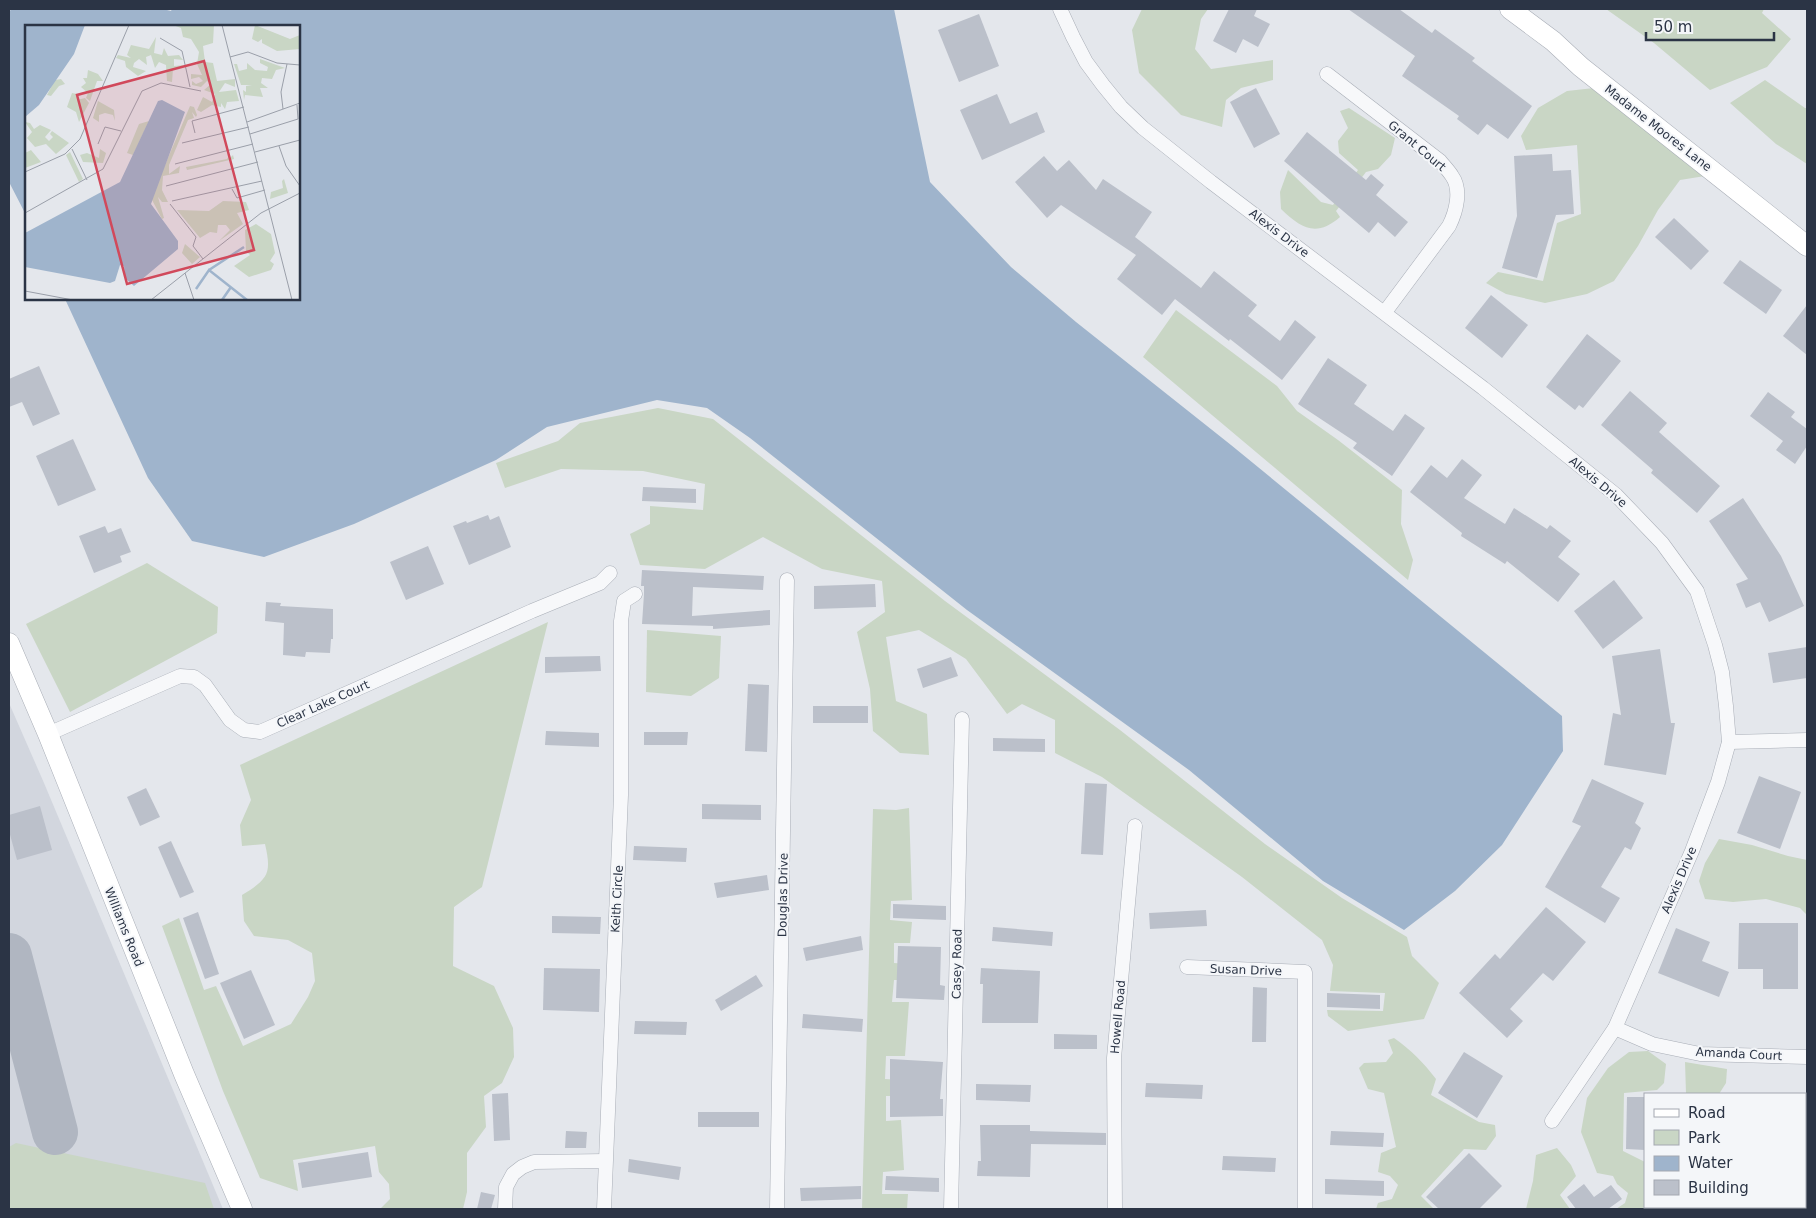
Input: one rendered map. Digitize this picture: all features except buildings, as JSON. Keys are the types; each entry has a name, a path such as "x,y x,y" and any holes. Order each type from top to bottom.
{"street":[{"name":"Alexis Drive","path":"1060,9 1086,62 1102,85 1143,128 1483,388 1616,495 1662,543 1697,590 1722,672 1729,742 1710,806 1615,1028 1552,1121"},
{"name":"Madame Moores Lane","path":"1510,9 1554,40 1581,67 1807,246"},
{"name":"Grant Court","path":"1326,74 1440,161 1454,178 1457,202 1450,226 1385,312"},
{"name":"Clear Lake Court","path":"48,734 180,676 194,677 205,685 230,720 244,730 260,732 532,611 600,583 610,573"},
{"name":"Douglas Drive","path":"777,1209 787,580"},
{"name":"Keith Circle","path":"604,1209 621,795 621,621 624,601 634,594"},
{"name":"Williams Road","path":"9,643 48,734 167,1033 242,1209"},
{"name":"Casey Road","path":"952,1209 962,719"},
{"path":"1729,742 1807,740"},
{"name":"Howell Road","path":"1115,1209 1114,1058 1135,826"},
{"name":"Susan Drive","path":"1186,967 1305,972 1305,1209"},
{"name":"Amanda Court","path":"1615,1028 1652,1044 1700,1054 1807,1057"},
{"path":"505,1209 506,1187 513,1174 534,1162 605,1161"}],"shaded area":[{"path":"9,703 44,783 223,1209 9,1209"}],"green space":[{"path":"1142,9 1208,9 1201,19 1195,49 1211,69 1273,60 1273,80 1241,88 1226,100 1222,127 1181,115 1139,73 1132,30"},
{"path":"1606,9 1764,9 1762,13 1791,39 1767,67 1710,90 1654,43"},
{"path":"1765,80 1807,108 1807,164 1776,144 1730,103"},
{"path":"1594,88 1705,176 1680,180 1658,210 1638,246 1614,281 1587,294 1545,303 1506,294 1486,283 1498,272 1543,281 1557,223 1581,214 1577,145 1526,150 1521,136 1538,108 1567,91"},
{"path":"1349,108 1395,138 1391,155 1378,169 1366,172 1336,211 1340,217 1323,227 1309,228 1295,221 1281,209 1280,192 1288,170 1321,202 1333,205 1358,170 1339,153 1338,141 1348,128 1340,111"},
{"path":"1176,310 1277,386 1297,411 1402,490 1401,524 1413,560 1408,580 1143,357"},
{"path":"658,408 713,419 945,601 1120,730 1265,844 1342,898 1407,937 1412,956 1439,983 1424,1019 1348,1031 1328,1016 1327,1010 1383,1011 1385,993 1330,991 1333,965 1322,940 1242,877 1102,777 1055,753 1055,720 1022,704 1007,714 966,659 919,630 886,637 896,701 927,714 929,755 900,753 873,731 870,689 857,632 885,612 882,581 822,569 763,537 705,569 640,565 630,534 650,524 650,506 703,510 705,484 643,471 561,469 505,488 496,463 558,441 580,423"},
{"path":"147,563 218,607 217,633 70,712 26,624"},
{"path":"548,622 482,887 454,907 453,966 494,986 513,1028 514,1057 502,1083 484,1096 486,1127 467,1153 467,1192 463,1209 380,1209 390,1199 389,1184 379,1172 375,1146 293,1160 298,1191 260,1178 223,1091 162,926 179,918 204,990 216,986 243,1046 291,1024 308,997 315,981 312,953 288,940 254,936 244,921 242,895 263,880 268,869 268,862 265,844 242,846 240,825 251,800 240,765"},
{"path":"647,630 721,636 719,678 691,696 646,692"},
{"path":"909,808 912,900 891,901 890,920 912,922 910,943 894,943 894,963 908,964 908,980 894,980 892,1002 909,1002 905,1056 886,1056 885,1079 903,1080 902,1096 886,1096 886,1121 901,1120 904,1170 883,1172 882,1194 908,1194 907,1209 862,1209 873,809 896,810"},
{"path":"1719,839 1752,845 1807,860 1807,915 1800,908 1766,899 1733,902 1705,899 1699,881 1705,863"},
{"path":"1394,1038 1417,1057 1436,1079 1431,1095 1479,1122 1495,1125 1496,1136 1486,1150 1464,1149 1421,1196 1434,1209 1376,1209 1378,1203 1392,1199 1398,1185 1390,1176 1378,1172 1381,1153 1396,1147 1384,1093 1368,1089 1359,1068 1364,1063 1386,1062 1393,1053 1388,1040"},
{"path":"1648,1051 1666,1064 1664,1083 1657,1090 1624,1093 1623,1151 1644,1162 1644,1208 1806,1208 1806,1154 1807,1209 1616,1209 1625,1203 1628,1193 1617,1184 1613,1176 1597,1173 1581,1132 1587,1098 1608,1068 1629,1052"},
{"path":"1685,1062 1727,1069 1726,1083 1720,1093 1686,1093"},
{"path":"16,1143 205,1183 214,1209 9,1209 9,1147"},
{"path":"1557,1148 1571,1165 1576,1176 1560,1195 1570,1209 1526,1209 1533,1181 1536,1155"}],"water":[{"path":"13,9 163,9 171,11 172,9 894,9 930,182 1011,267 1076,322 1231,445 1562,716 1563,751 1502,845 1455,891 1404,930 1323,881 1189,770 967,610 750,438 707,408 657,400 547,427 496,460 354,524 264,557 192,541 148,478 65,300 300,300 300,25 25,25 25,213 9,182 9,11"}],"taxiway":[{"path":"9,956 55,1132"}]}
